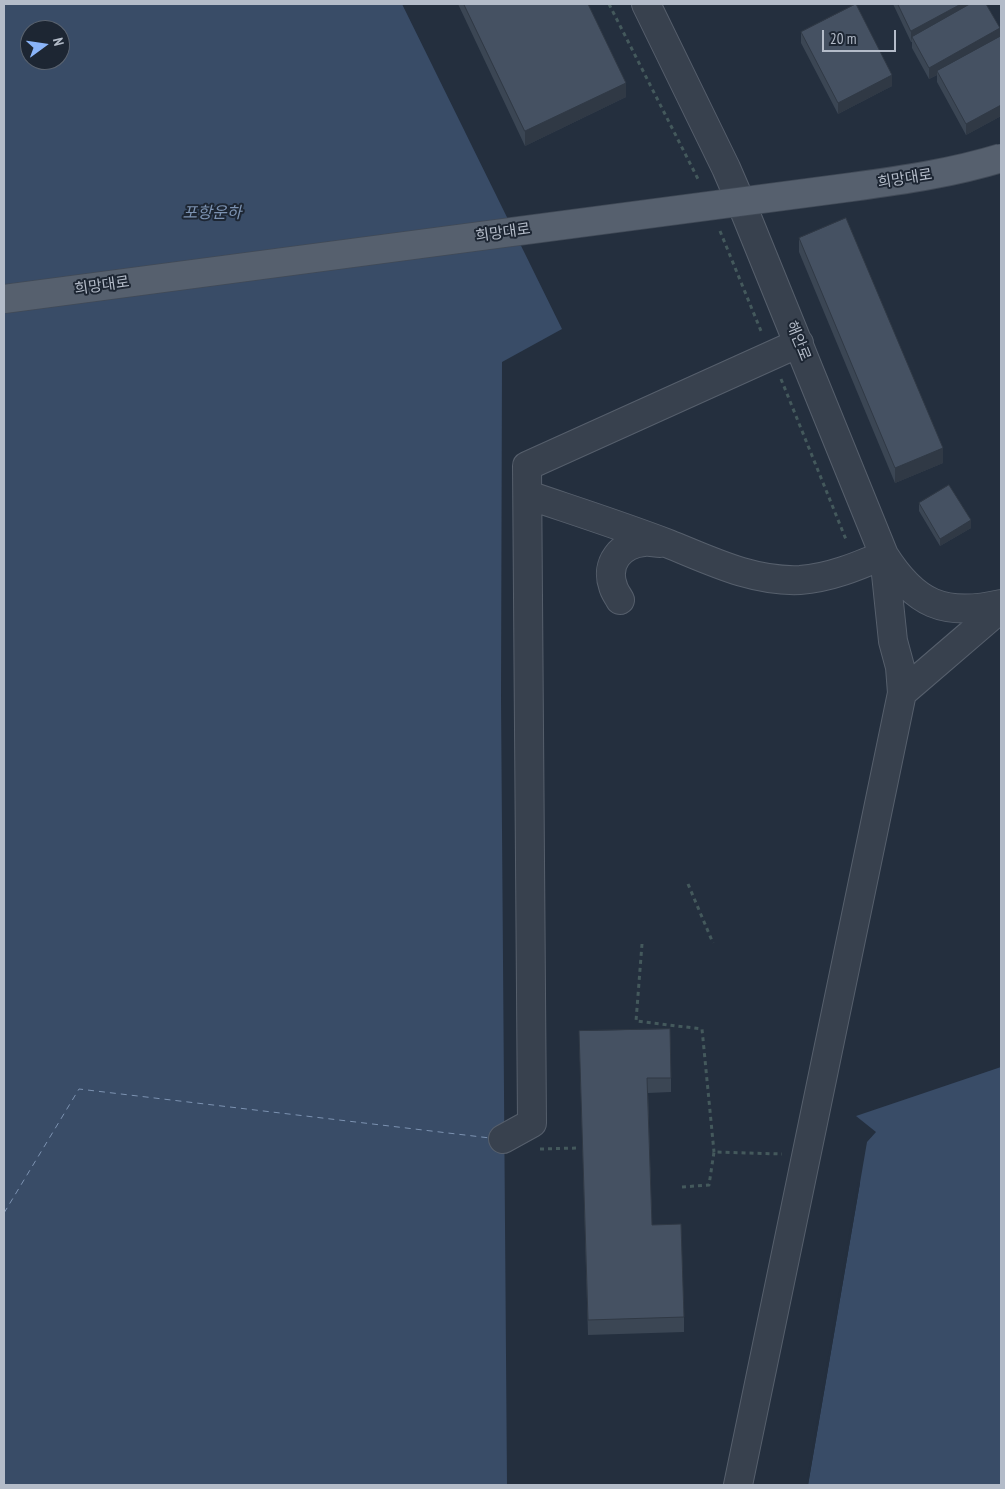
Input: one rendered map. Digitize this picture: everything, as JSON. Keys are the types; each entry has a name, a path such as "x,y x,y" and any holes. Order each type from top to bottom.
{"main road":[{"name":"희망대로","path":"4,299 852,187 927,176 1001,158"}],"street":[{"name":"해안로","path":"646,4 726,168 884,555 897,576 913,592 929,602 945,607 962,609 982,608 1001,604"},
{"path":"503,1140 532,1123 527,466 799,343"},
{"path":"528,495 669,544 732,569 777,579 800,580 824,576 857,567 884,555 893,641 900,667 902,693 738,1485"},
{"path":"620,600 613,587 610,572 614,559 622,550 633,544 646,542 669,544"},
{"path":"902,693 1001,608"}],"path":[{"path":"688,884 713,942"},
{"path":"642,944 636,1020 702,1029 714,1152 709,1185 682,1186"},
{"path":"541,1150 577,1148"},
{"path":"714,1152 807,1155"}],"water":[{"name":"포항운하","path":"4,4 402,4 562,329 502,362 501,698 507,1485 4,1485"},
{"path":"1001,1067 1001,1485 808,1485 867,1142 876,1132 856,1116"}],"pier":[{"path":"858,1182 860,1183 808,1485 806,1485"}],"building":[{"path":"464,4 588,4 626,83 525,131"},
{"path":"856,4 892,75 838,103 801,32"},
{"path":"898,4 961,4 911,31"},
{"path":"970,4 986,4 1000,28 929,68 912,37"},
{"path":"1001,36 1001,105 966,124 937,71"},
{"path":"846,218 943,448 895,468 799,238"},
{"path":"949,485 971,520 940,539 919,503"},
{"path":"670,1029 671,1078 647,1078 652,1225 681,1224 684,1317 588,1320 579,1031"}],"ferry route":[{"path":"4,1213 79,1089 490,1138"}]}
